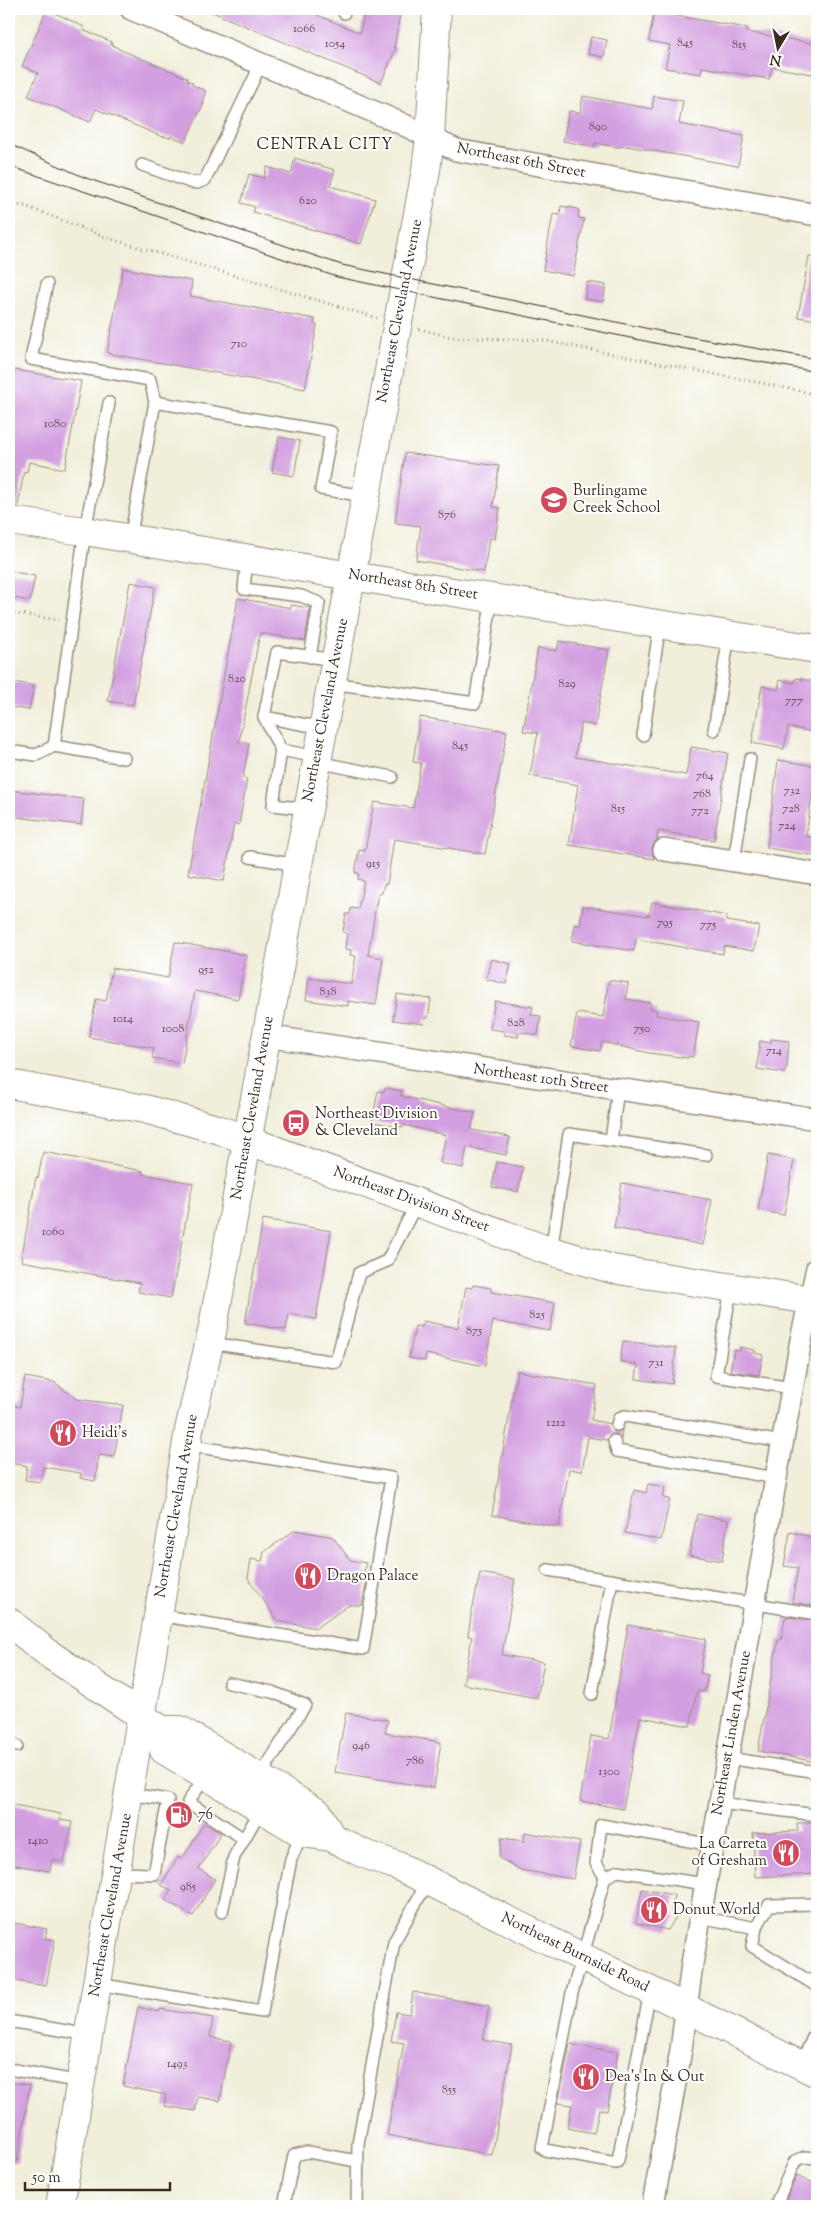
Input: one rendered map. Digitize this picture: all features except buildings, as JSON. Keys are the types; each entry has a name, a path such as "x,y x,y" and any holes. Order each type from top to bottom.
{"main road":[{"name":"Northeast Cleveland Avenue","path":"60,2206 130,1794 151,1723 158,1615 187,1445 210,1344 323,728 326,666 351,576 430,138 438,9"},
{"name":"Northeast 8th Street","path":"9,521 130,538 351,576 817,649"},
{"name":"Northeast Division Street","path":"9,1084 145,1109 220,1130 551,1251 612,1269 731,1289 814,1300"},
{"name":"Northeast Burnside Road","path":"9,1622 151,1723 180,1730 318,1814 332,1836"},
{"name":"Northeast Burnside Road","path":"151,1723 164,1750 302,1833 332,1836 362,1853 428,1881 809,2069"}],"street":[{"name":"Northeast 6th Street","path":"131,9 398,122 456,150 817,215"},
{"path":"664,850 817,874"},
{"name":"Northeast 10th Street","path":"266,1036 817,1120"},
{"name":"Northeast Linden Avenue","path":"654,2203 705,1884 792,1388 814,1300 817,1268"}],"lane":[{"path":"142,165 190,182 205,180 260,64"},
{"path":"47,284 32,359 150,380 154,402 130,538"},
{"path":"154,402 331,432 321,489 365,496"},
{"path":"54,746 85,531 109,403"},
{"path":"247,558 244,589 300,596 319,603 326,666"},
{"path":"308,809 273,804 281,750 264,717 277,652 474,703 492,598"},
{"path":"643,735 660,624"},
{"path":"714,730 729,635"},
{"path":"264,717 323,728"},
{"path":"9,751 36,755 54,746 124,758"},
{"path":"281,750 392,777"},
{"path":"734,861 750,760"},
{"path":"250,857 297,865"},
{"path":"611,1140 618,1090"},
{"path":"551,1251 569,1134 706,1155"},
{"path":"210,1344 336,1362 359,1273 387,1261 417,1203"},
{"path":"731,1289 716,1376 792,1388"},
{"path":"617,1425 619,1418 625,1416 783,1442"},
{"path":"614,1441 617,1451 776,1478"},
{"path":"158,1615 363,1649 391,1478 187,1445"},
{"path":"548,1570 817,1614"},
{"path":"592,1694 612,1580"},
{"path":"229,1683 272,1692 305,1705 259,1779"},
{"path":"728,1758 817,1772"},
{"path":"188,1802 206,1776"},
{"path":"130,1794 188,1802 244,1839"},
{"path":"117,1874 154,1874 168,1800"},
{"path":"720,1803 817,1815"},
{"path":"222,1912 234,1857 262,1809"},
{"path":"650,1990 616,2163 542,2148 572,1993 605,1877 596,1863 600,1825 712,1845"},
{"path":"98,1984 262,2012 290,1859 302,1833"},
{"path":"605,1877 618,1871 705,1884"},
{"path":"357,2206 358,2144 394,1942 428,1881"},
{"path":"817,1904 769,1905 756,1928 752,1946 817,1986"},
{"path":"700,1918 756,1928"},
{"path":"9,2021 89,2035"},
{"path":"809,2069 817,2029"},
{"path":"9,2069 82,2082"},
{"path":"284,2206 294,2155 308,2152 357,2161"},
{"path":"775,2206 795,2161 805,2157 817,2158"}],"path":[{"path":"9,613 72,622"}],"tram line":[{"path":"9,144 86,178 342,265 669,333 817,359"},
{"path":"9,166 337,277 669,346 817,372"}],"place":[{"name":"Burlingame Creek School","path":"554,500"},
{"name":"Northeast Division & Cleveland","path":"296,1123"},
{"name":"Heidi's","path":"63,1433"},
{"name":"Dragon Palace","path":"308,1576"},
{"name":"76","path":"179,1815"},
{"name":"La Carreta of Gresham","path":"786,1853"},
{"name":"Donut World","path":"654,1910"},
{"name":"Dea's In & Out","path":"586,2077"}],"district":[{"name":"CENTRAL CITY","path":"325,145"}]}
